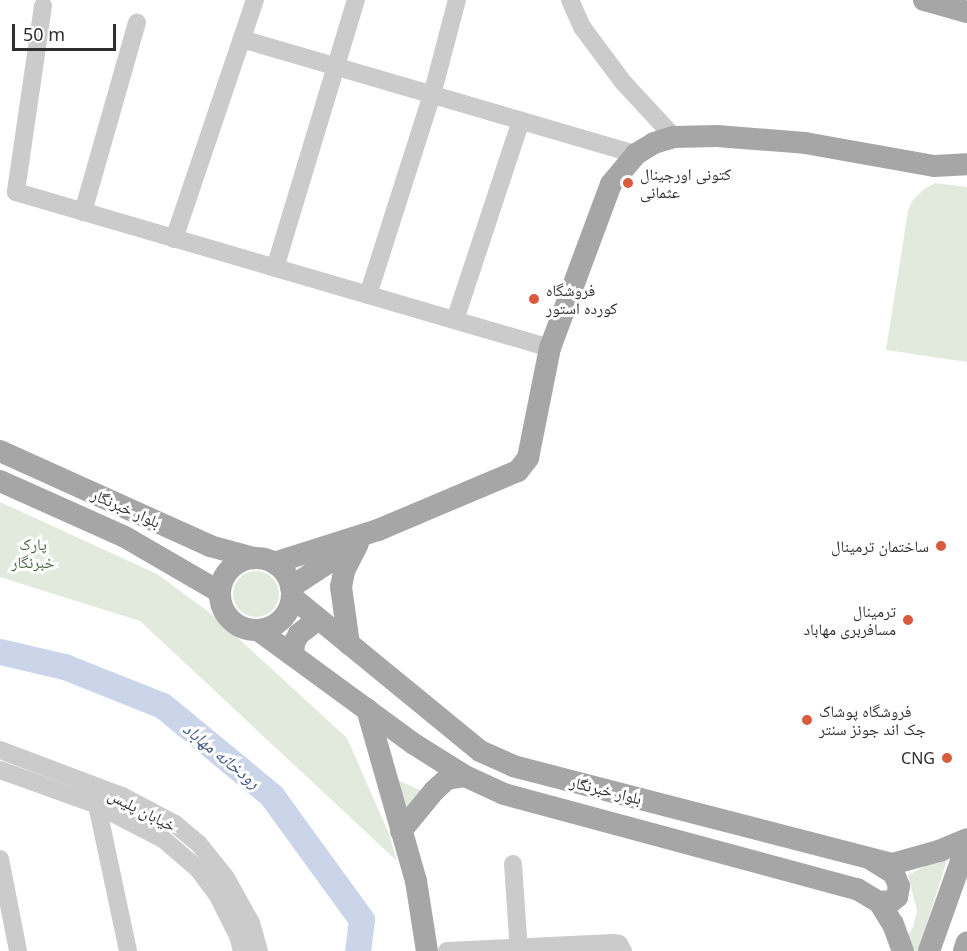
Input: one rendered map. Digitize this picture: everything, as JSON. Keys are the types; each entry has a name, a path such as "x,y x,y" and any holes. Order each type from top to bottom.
{"main road":[{"path":"924,0 967,11"},
{"path":"264,560 288,577 292,592 285,616 277,623 258,630 248,629 230,619 224,611 220,592 228,572 235,565 264,560 378,530 518,471 528,458 550,348 611,184 636,154 654,142 674,137 717,136 805,143 934,166 967,164"},
{"name":"بلوار خبرنگار","path":"0,451 210,546 264,560"},
{"name":"بلوار خبرنگار","path":"0,481 125,537 220,592"},
{"path":"292,592 378,530"},
{"path":"349,644 341,587 344,571 358,543"},
{"path":"197,579 209,563 210,546"},
{"name":"بلوار خبرنگار","path":"292,592 318,618 480,751 513,766 892,864 939,852 967,839"},
{"path":"293,655 294,643 300,634 318,618"},
{"name":"بلوار خبرنگار","path":"258,630 414,744 465,776 504,794 837,882 857,889 879,902"},
{"path":"367,710 416,881 427,951"},
{"path":"401,831 447,779 465,776"},
{"path":"929,951 967,844"},
{"path":"869,858 894,874 899,886 897,897 892,901 879,902 893,924 903,951"},
{"path":"964,951 967,942"}],"street":[{"path":"174,239 255,0"},
{"path":"275,268 338,67 356,0"},
{"path":"368,295 432,95 457,0"},
{"path":"570,0 582,27 623,82 674,137"},
{"path":"43,6 16,192 550,348"},
{"path":"83,212 137,23"},
{"path":"242,39 636,154"},
{"path":"455,320 521,121"},
{"name":"خیابان پلیس","path":"0,750 122,796 175,824 199,844 226,878 251,923 259,951"},
{"name":"خیابان پلیس","path":"0,770 50,786 97,805 163,839 198,869 217,894 238,936 242,951"},
{"path":"97,805 128,951"},
{"path":"163,839 175,824"},
{"path":"0,859 18,951"},
{"path":"513,864 518,949"},
{"path":"447,951 613,943 619,944 623,951"}],"green space":[{"path":"935,183 967,187 967,362 886,350 908,211 912,201 924,189"},
{"name":"پارک خبرنگار","path":"0,502 157,574 214,616 347,738 389,834 397,861 140,621 0,577"},
{"path":"256,571 272,578 279,594 272,610 256,617 240,610 233,594 240,578"},
{"path":"391,777 426,793 403,818"},
{"path":"949,854 918,951 909,951 906,938 913,927 917,911 908,875"}],"waterway":[{"name":"رودخانه مهاباد","path":"0,652 65,667 163,706 272,796 362,920 358,951"}],"place":[{"name":"کتونی اورجینال عثمانی","path":"628,183"},
{"name":"فروشگاه کورده استور","path":"534,299"},
{"name":"ساختمان ترمینال","path":"941,546"},
{"name":"ترمینال مسافربری مهاباد","path":"908,620"},
{"name":"فروشگاه پوشاک جک اند جونز سنتر","path":"807,720"},
{"name":"CNG","path":"947,758"}]}
